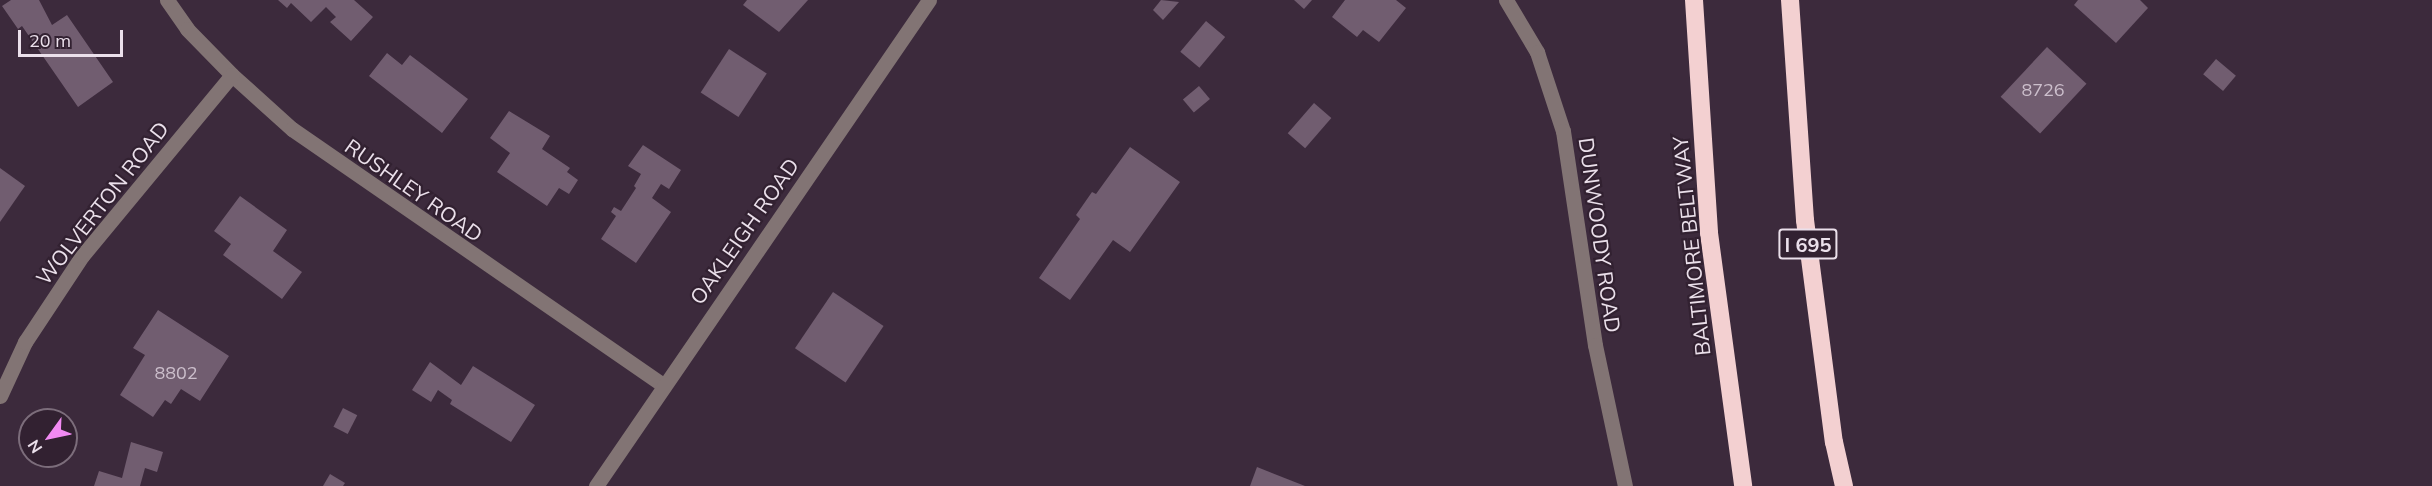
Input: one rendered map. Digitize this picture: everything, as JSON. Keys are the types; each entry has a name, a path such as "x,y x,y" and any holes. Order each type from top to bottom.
{"highway":[{"name":"BALTIMORE BELTWAY","path":"1694,0 1709,233 1743,486"},
{"name":"I 695","path":"1790,0 1805,220 1834,442 1844,486"}],"street":[{"name":"RUSHLEY ROAD","path":"167,0 187,29 232,75 292,129 368,185 663,385"},
{"name":"OAKLEIGH ROAD","path":"596,486 663,385 929,0"},
{"name":"DUNWOODY ROAD","path":"1506,0 1537,52 1563,131 1595,345 1624,486"},
{"name":"WOLVERTON ROAD","path":"0,396 25,342 82,256 232,75"}],"building":[{"path":"11,0 39,0 52,25 67,15 113,82 78,107 22,26 18,29 2,6"},
{"path":"278,0 354,0 373,17 351,41 330,22 336,17 326,7 311,22 291,3 287,8"},
{"path":"747,0 808,0 779,32 743,5"},
{"path":"1161,0 1179,2 1163,20 1153,10"},
{"path":"1294,0 1312,0 1304,9"},
{"path":"1345,0 1396,0 1406,8 1379,42 1363,30 1357,37 1332,17"},
{"path":"2078,0 2140,0 2148,8 2116,43 2074,5"},
{"path":"1206,21 1225,37 1199,68 1180,52"},
{"path":"2047,47 2086,84 2040,134 2001,97"},
{"path":"729,49 767,74 738,117 701,93"},
{"path":"387,53 402,65 410,55 468,99 442,133 369,76"},
{"path":"2216,59 2236,76 2223,91 2203,74"},
{"path":"1199,86 1210,99 1194,113 1183,99"},
{"path":"1314,103 1331,118 1305,148 1288,133"},
{"path":"509,111 550,136 542,149 570,168 567,172 578,180 569,194 559,188 547,206 497,172 510,153 490,138"},
{"path":"643,145 681,170 669,189 661,184 652,198 671,212 636,263 601,239 616,216 611,212 614,207 621,211 636,188 634,186 641,174 628,166"},
{"path":"1130,147 1180,182 1130,252 1113,240 1070,300 1039,278 1080,219 1076,215 1092,192 1096,194"},
{"path":"0,168 25,186 0,222"},
{"path":"240,196 287,230 273,251 302,272 282,299 223,255 231,244 214,231"},
{"path":"833,292 884,326 846,382 795,348"},
{"path":"158,310 229,356 200,401 181,389 171,404 165,400 153,417 120,395 145,355 133,348"},
{"path":"430,362 461,385 473,366 535,405 511,442 450,404 452,400 438,390 431,402 412,390"},
{"path":"343,408 357,415 348,434 333,427"},
{"path":"131,442 163,452 157,472 145,468 140,486 94,486 99,471 122,478"},
{"path":"1257,467 1305,486 1250,486"},
{"path":"330,474 345,483 343,486 323,486"}]}
